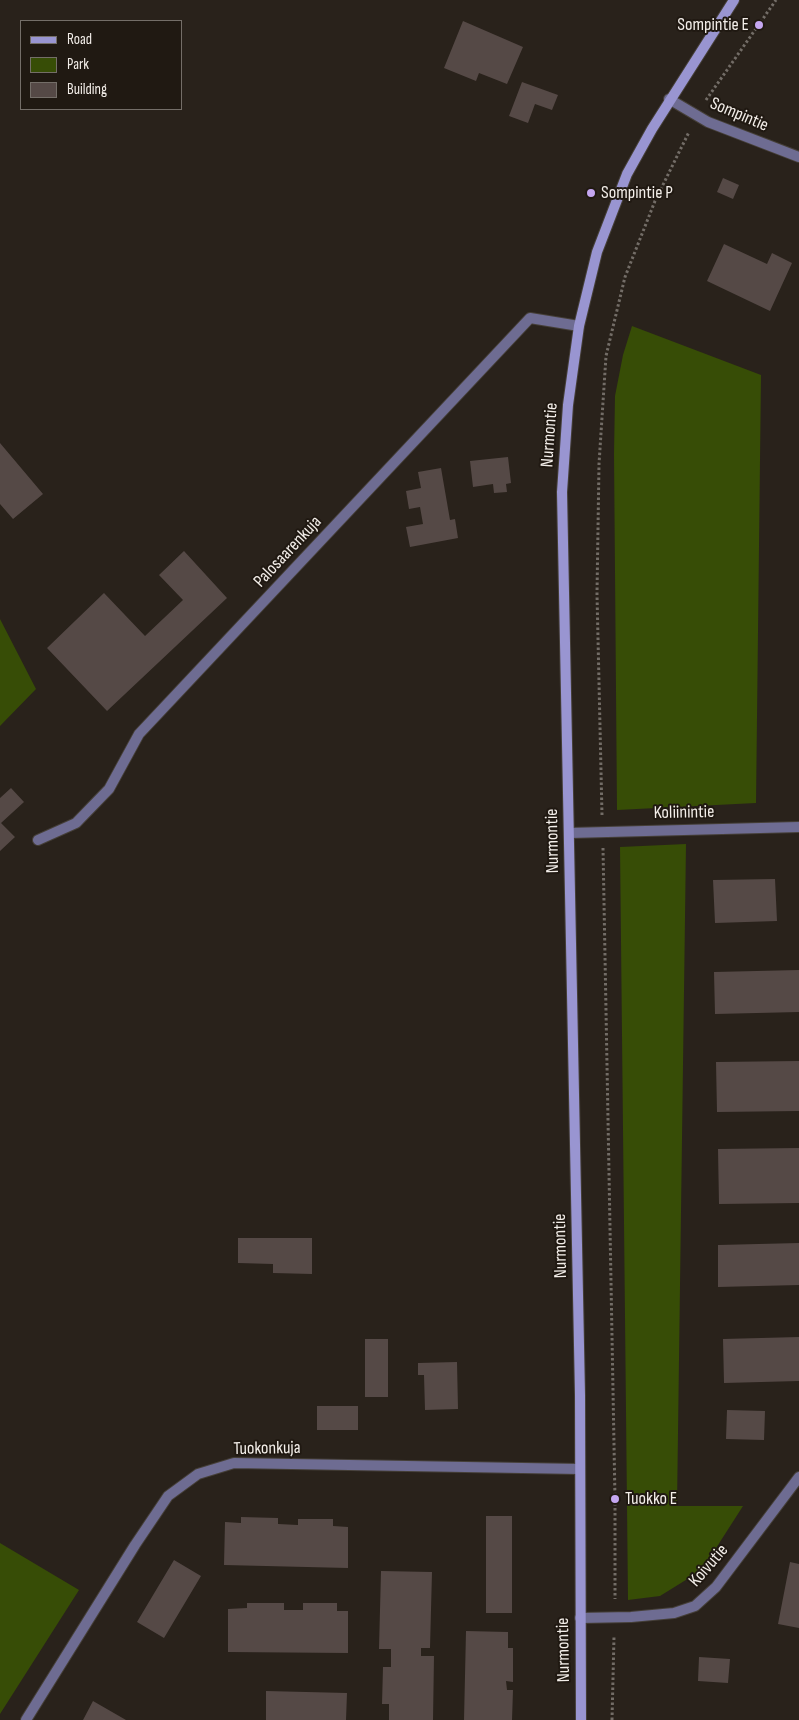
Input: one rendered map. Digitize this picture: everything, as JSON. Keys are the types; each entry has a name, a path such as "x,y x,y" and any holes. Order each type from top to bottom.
{"main road":[{"name":"Nurmontie","path":"581,1720 580,1385 562,492 568,405 579,326 597,252 627,174 669,99 734,0"}],"street":[{"name":"Sompintie","path":"669,99 708,122 799,157"},
{"name":"Palosaarenkuja","path":"38,840 76,822 108,789 139,734 530,318 579,326"},
{"name":"Koliinintie","path":"569,833 799,827"},
{"name":"Tuokonkuja","path":"26,1720 168,1496 198,1474 234,1463 580,1469"},
{"name":"Koivutie","path":"580,1618 632,1617 674,1613 695,1606 716,1587 794,1493 799,1477"}],"green space":[{"path":"632,326 761,375 756,803 617,810 615,396 623,355"},
{"path":"0,619 36,689 0,726"},
{"path":"686,844 677,1506 743,1506 702,1570 660,1596 628,1600 620,847"},
{"path":"0,1543 79,1590 0,1714"}],"building":[{"path":"463,21 523,47 507,84 479,73 476,81 444,68"},
{"path":"522,82 558,95 552,110 535,104 528,123 509,116"},
{"path":"723,178 739,185 733,199 717,192"},
{"path":"724,244 767,264 772,253 792,263 770,311 707,281"},
{"path":"0,443 43,494 13,519 0,504"},
{"path":"508,457 511,483 506,484 507,492 494,493 493,484 473,487 470,461"},
{"path":"441,468 450,520 455,519 458,538 410,547 406,527 423,524 420,507 409,509 406,491 421,488 418,472"},
{"path":"184,551 227,598 107,711 47,648 104,593 145,636 183,600 159,575"},
{"path":"11,788 24,802 1,823 15,837 0,851 0,798"},
{"path":"775,879 777,921 715,923 713,880"},
{"path":"799,970 799,1012 715,1014 714,972"},
{"path":"799,1061 799,1111 717,1112 716,1062"},
{"path":"799,1148 799,1203 719,1204 718,1149"},
{"path":"238,1238 312,1238 312,1274 273,1273 273,1264 238,1263"},
{"path":"799,1243 799,1285 718,1287 718,1245"},
{"path":"799,1337 799,1381 724,1383 723,1339"},
{"path":"365,1339 388,1339 388,1397 365,1397"},
{"path":"457,1362 458,1409 425,1410 424,1375 418,1375 418,1363"},
{"path":"317,1406 358,1406 358,1430 317,1430"},
{"path":"727,1410 765,1411 764,1440 726,1439"},
{"path":"486,1516 512,1516 512,1613 486,1613"},
{"path":"241,1517 278,1518 278,1524 298,1525 298,1519 333,1519 333,1526 348,1527 348,1568 224,1565 225,1522 241,1523"},
{"path":"174,1560 201,1576 164,1638 137,1622"},
{"path":"790,1562 799,1564 799,1628 778,1624"},
{"path":"381,1571 432,1572 430,1648 421,1648 421,1656 434,1656 433,1720 389,1720 389,1704 382,1704 383,1667 391,1667 391,1649 379,1649"},
{"path":"247,1603 284,1603 284,1610 303,1610 303,1603 337,1603 337,1611 348,1611 348,1653 228,1652 228,1609 247,1608"},
{"path":"466,1631 508,1632 508,1648 513,1648 513,1682 506,1681 507,1690 513,1690 512,1720 464,1720"},
{"path":"699,1657 730,1659 728,1683 698,1681"},
{"path":"266,1691 347,1693 346,1720 266,1720"},
{"path":"93,1701 126,1720 83,1720"}],"place":[{"name":"Sompintie E","path":"759,25"},
{"name":"Sompintie P","path":"591,193"},
{"name":"Tuokko E","path":"615,1499"}]}
